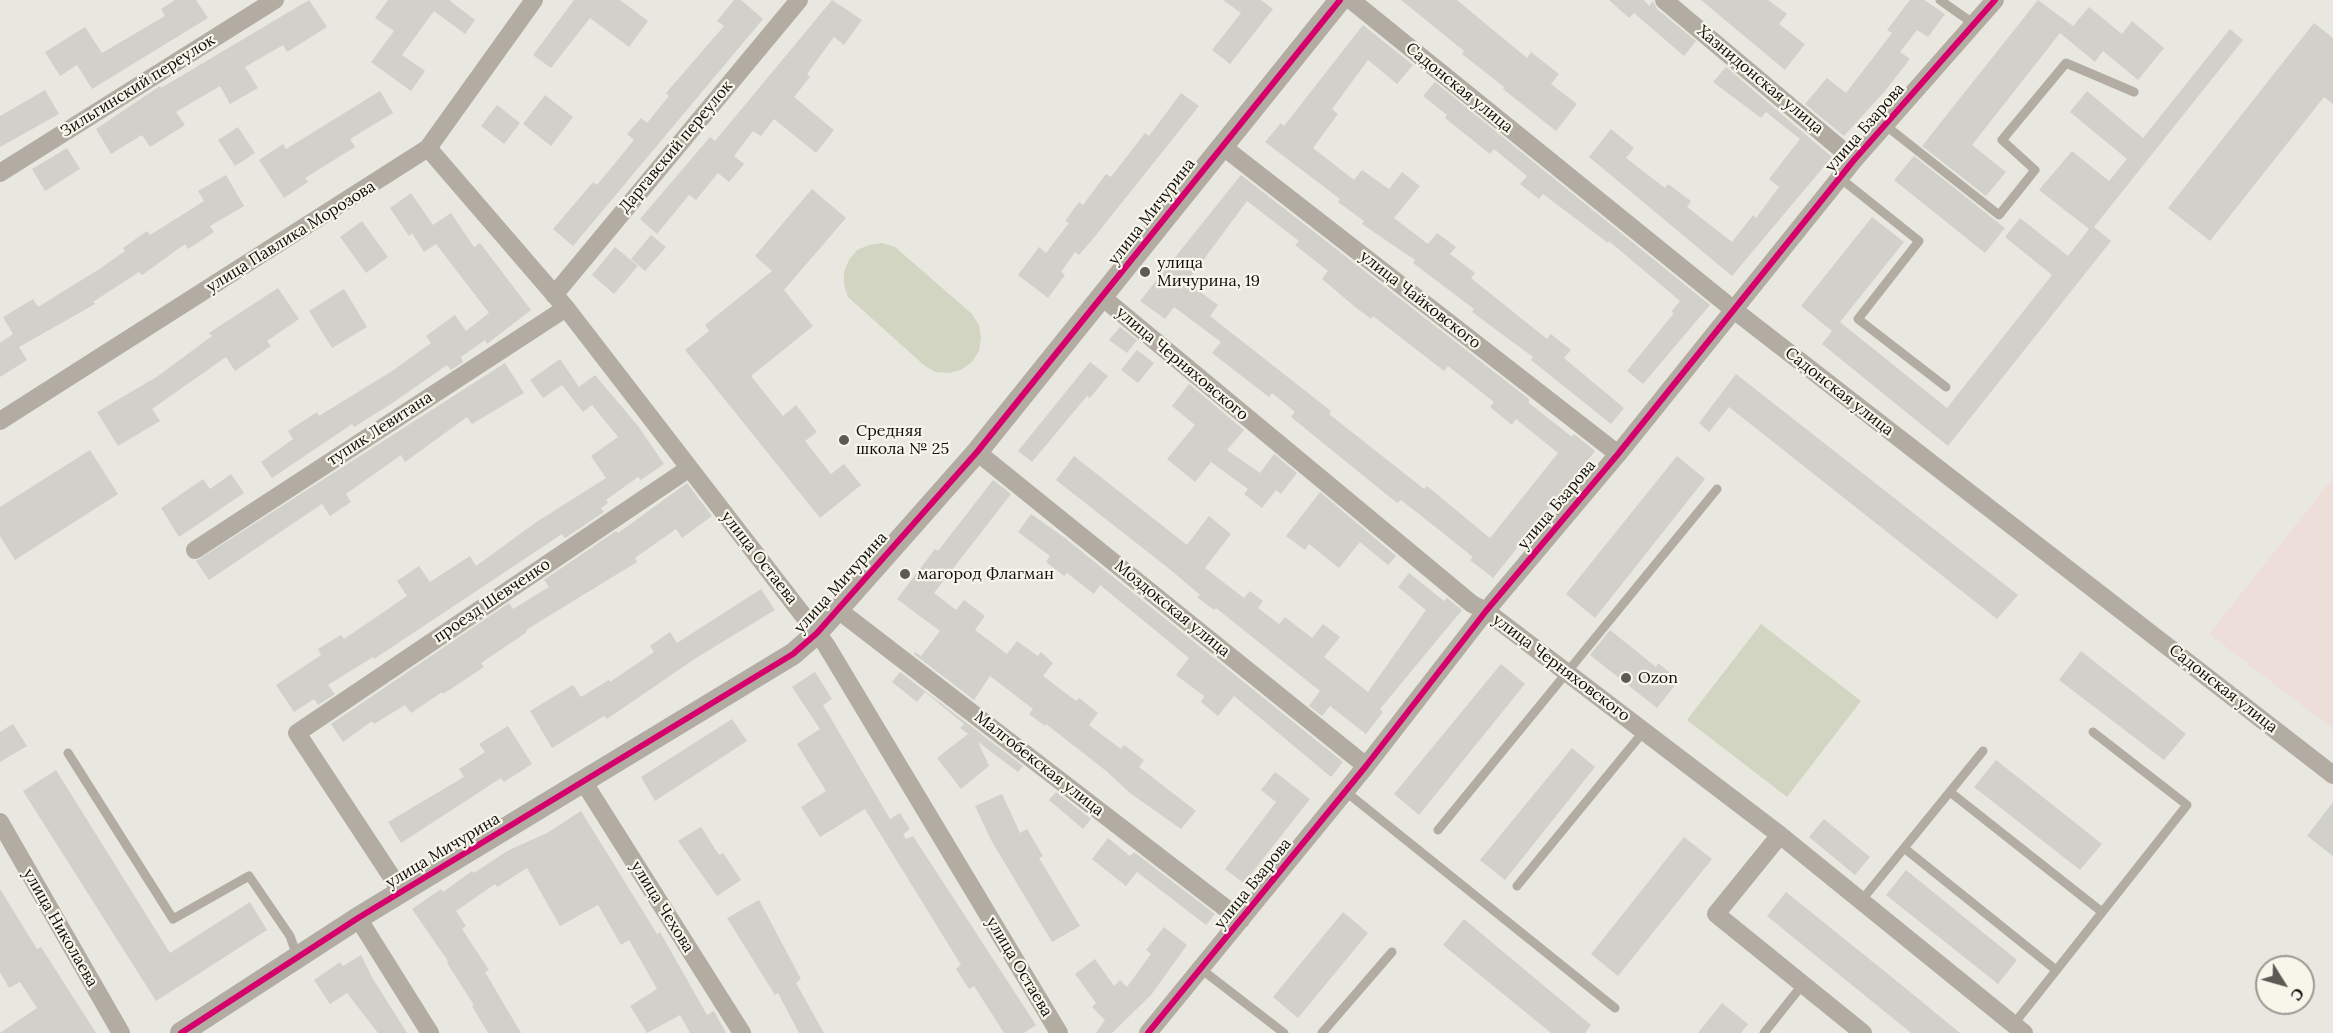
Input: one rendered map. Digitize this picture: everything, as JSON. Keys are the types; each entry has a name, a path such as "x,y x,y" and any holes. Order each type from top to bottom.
{"street":[{"name":"Зильгинский переулок","path":"0,173 275,0"},
{"name":"улица Павлика Морозова","path":"0,421 428,148 534,0"},
{"name":"Даргавский переулок","path":"560,301 799,0"},
{"name":"улица Мичурина","path":"181,1033 401,891 793,654 817,633 977,452 1340,0"},
{"name":"Садонская улица","path":"1351,0 1734,310 2333,775"},
{"name":"Хазнидонская улица","path":"1664,0 1854,160"},
{"name":"улица Бзарова","path":"1148,1033 1366,766 1486,611 1618,454 1854,160 1995,0"},
{"name":"улица Чайковского","path":"1222,146 1618,454"},
{"name":"улица Остаева","path":"428,148 560,301 832,654 1059,1033"},
{"name":"улица Черняховского","path":"1102,297 1472,604 1486,611 1780,835 2019,1029"},
{"name":"тупик Левитана","path":"195,550 560,301"},
{"name":"Моздокская улица","path":"977,452 1366,766"},
{"name":"проезд Шевченко","path":"401,891 297,733 688,469"},
{"name":"Малгобекская улица","path":"837,609 1241,920"},
{"name":"улица Чехова","path":"583,781 742,1033"},
{"name":"улица Николаева","path":"0,822 121,1033"},
{"path":"1780,835 1716,914 1863,1033"},
{"path":"358,918 430,1033"}],"lane":[{"path":"1940,0 1974,24"},
{"path":"1885,125 1999,215 2035,170 2002,140 2066,63 2134,93"},
{"path":"1840,178 1919,241 1858,319 1946,387"},
{"path":"1438,830 1568,674 1717,489"},
{"path":"1517,886 1644,731"},
{"path":"2019,1029 2056,970 2187,805 2093,732"},
{"path":"1861,901 1983,751"},
{"path":"68,753 173,919 249,876 290,936 298,959"},
{"path":"1345,791 1616,1008"},
{"path":"1950,792 2102,912"},
{"path":"1904,848 2056,970"},
{"path":"1322,1033 1392,952"},
{"path":"1201,969 1284,1033"},
{"path":"1764,1033 1803,984"}],"shaded area":[{"path":"2333,478 2333,729 2209,634"}],"green space":[{"path":"882,243 895,247 972,314 979,325 981,338 979,351 972,362 961,370 949,373 936,372 925,366 848,297 844,285 844,272 849,260 857,250"},
{"path":"1761,624 1861,701 1787,797 1687,720"}],"building":[{"path":"175,0 196,0 208,18 92,89 77,65 60,76 45,52 85,27 102,53 165,16 161,9"},
{"path":"309,0 327,27 287,52 283,45 245,67 258,88 230,104 220,86 176,112 185,125 150,147 142,135 111,154 96,129 160,86 161,88"},
{"path":"388,0 449,0 475,20 465,34 434,11 402,55 425,71 411,91 371,62 394,31 375,18"},
{"path":"574,0 620,0 648,21 629,47 590,18 551,68 533,55"},
{"path":"734,0 741,0 763,19 573,246 553,229 593,182 597,185 634,140 627,134 641,118 647,123 669,96 666,93 724,26 717,21"},
{"path":"832,0 862,20 844,45 834,37 807,74 810,77 794,97 834,130 816,153 774,119 761,136 753,131 734,156 744,164 729,182 718,173 696,200 689,195 657,234 640,219 710,137 715,141"},
{"path":"1223,0 1261,0 1273,9 1230,64 1212,50 1241,13"},
{"path":"1401,0 1457,0 1527,58 1531,52 1559,74 1551,84 1577,104 1556,131 1503,89 1504,87 1462,54 1464,51"},
{"path":"1609,0 1644,0 1649,6 1653,1 1657,9 1696,41 1684,56 1634,13 1629,18"},
{"path":"1701,0 1768,0 1787,14 1779,24 1805,44 1785,70"},
{"path":"1910,0 1924,0 1945,14 1928,37 1917,30 1900,52 1910,59 1885,91 1844,136 1805,104 1827,78 1846,93 1892,33 1887,30"},
{"path":"2038,0 2073,26 2089,7 2122,34 2132,21 2164,48 2138,80 2103,51 2095,62 2060,33 1972,145 2006,172 1986,196 1922,146"},
{"path":"2314,23 2333,38 2333,104 2324,97 2210,241 2168,208"},
{"path":"1363,25 1413,65 1397,84 1368,60 1332,109 1338,114 1313,148 1354,180 1362,170 1389,189 1402,172 1420,186 1394,218 1428,244 1437,233 1456,247 1450,254 1475,273 1471,278 1547,339 1551,334 1571,350 1564,358 1624,408 1611,424 1531,360 1533,357 1472,312 1474,309 1413,263 1415,260 1362,224 1364,221 1338,202 1340,199 1265,142 1281,123 1284,126"},
{"path":"2230,29 2243,40 2094,227 2111,241 1948,446 1822,344 1832,331 1801,306 1872,217 1904,242 1840,322 1947,408 2052,275 2005,237 2020,218 2068,256 2089,229 2039,190 2072,151 2109,181 2127,159 2070,112 2087,91 2143,138"},
{"path":"1726,67 1832,157 1732,276 1589,157 1611,129 1634,148 1626,158 1665,188 1668,184 1691,201 1687,207 1732,242 1753,215 1756,218 1779,187 1769,179 1800,139 1766,112 1761,118 1713,82"},
{"path":"1435,82 1710,305 1643,384 1627,371 1674,313 1671,312 1680,301 1609,241 1608,243 1543,194 1539,199 1520,184 1527,176 1494,149 1490,154 1445,118 1447,115 1423,96"},
{"path":"45,90 59,114 0,147 0,116"},
{"path":"380,91 393,113 350,139 355,147 305,178 308,182 284,198 259,160 283,144 286,149"},
{"path":"1181,93 1199,106 1092,240 1079,255 1075,252 1061,272 1065,275 1048,298 1018,275 1039,247 1046,253 1069,223 1065,221 1079,202 1083,205 1106,174 1111,177 1145,133 1149,136"},
{"path":"545,95 573,117 551,146 523,124"},
{"path":"497,105 520,123 504,144 481,126"},
{"path":"238,127 255,153 235,166 218,140"},
{"path":"67,148 80,169 45,191 32,169"},
{"path":"1914,156 2005,228 1985,253 1894,180"},
{"path":"226,175 244,206 210,226 214,232 188,249 185,244 142,275 139,272 93,302 95,304 19,347 27,360 0,377 0,343 13,334 3,317 33,299 38,307 101,268 147,231 150,235 204,201 198,191"},
{"path":"1241,175 1529,399 1529,403 1572,437 1574,434 1595,451 1493,578 1470,560 1473,557 1401,500 1397,503 1291,417 1295,412 1272,393 1269,397 1212,353 1221,342 1174,307 1165,319 1140,301","holes":["1247,201 1299,241 1295,245 1328,271 1322,279 1354,306 1371,319 1373,316 1444,371 1448,366 1494,402 1490,407 1512,425 1516,419 1558,453 1490,538 1427,486 1424,489 1329,414 1331,411 1210,316 1218,305 1187,282"]},
{"path":"812,189 846,218 784,290 813,326 751,376 783,416 796,405 817,432 805,441 831,474 844,464 861,485 820,518 685,350 709,331 705,325 772,271 755,256"},
{"path":"411,193 433,225 451,213 474,247 480,243 531,310 487,344 485,340 461,357 463,362 451,370 447,365 391,404 354,427 352,424 272,478 261,462 293,439 288,431 317,412 319,416 392,371 431,343 426,336 455,315 466,331 489,313 436,244 424,252 412,233 409,236 390,208"},
{"path":"362,221 388,257 366,273 340,237"},
{"path":"651,235 666,247 645,271 631,259"},
{"path":"615,247 638,266 614,294 592,275"},
{"path":"278,288 299,319 267,341 271,346 235,371 226,357 152,409 160,421 118,446 97,412 158,376 212,336 209,333"},
{"path":"344,289 367,327 332,348 309,311"},
{"path":"1120,327 1137,340 1127,353 1109,340"},
{"path":"1137,350 1154,363 1138,383 1121,370"},
{"path":"560,359 579,387 595,375 638,426 664,464 641,480 638,477 606,500 608,503 601,508 604,512 565,538 562,534 374,659 373,657 328,685 335,694 318,705 314,699 294,712 276,685 321,655 318,649 341,635 344,639 407,596 397,581 419,566 430,582 470,556 476,566 535,523 606,478 591,456 618,437 592,405 583,412 562,385 543,398 530,380"},
{"path":"1090,362 1108,376 1090,398 1087,396 1032,462 1018,451"},
{"path":"505,363 524,393 472,424 467,417 405,462 401,455 346,494 351,502 330,516 322,504 209,580 196,561"},
{"path":"1736,374 2018,595 1997,619 1729,407 1709,432 1699,423"},
{"path":"1189,384 1244,430 1227,450 1260,473 1274,454 1297,473 1281,494 1276,490 1262,508 1244,494 1248,489 1211,462 1195,482 1167,459 1195,425 1172,406"},
{"path":"90,450 118,494 15,560 0,536 0,507"},
{"path":"1074,456 1187,545 1209,516 1231,534 1205,568 1244,598 1250,591 1263,601 1258,608 1279,624 1285,617 1312,638 1323,624 1340,637 1324,657 1368,692 1426,610 1398,587 1409,573 1444,601 1447,598 1462,610 1380,709 1383,712 1366,734 1330,706 1322,716 1309,706 1320,691 1216,608 1214,610 1197,597 1200,595 1172,571 1056,480"},
{"path":"1677,456 1705,479 1595,618 1566,594"},
{"path":"231,474 244,493 179,537 161,508 203,479 210,489"},
{"path":"993,480 1011,494 934,593 956,610 964,600 985,616 975,630 1007,654 1017,641 1038,656 1041,652 1053,663 1043,676 1076,701 1079,698 1098,713 1089,725 1121,749 1124,745 1144,760 1139,767 1196,811 1181,829 1130,793 1105,770 1046,724 1045,726 1029,714 1033,709 990,676 974,700 914,654 915,652 921,656 940,631 897,599 935,549 938,551"},
{"path":"687,483 712,516 682,538 676,529 635,558 637,562 526,630 527,632 481,663 484,667 443,694 442,692 411,713 405,705 374,724 372,721 343,742 331,724 509,603 513,609 549,587 544,580 616,531 618,533"},
{"path":"1320,492 1396,556 1388,565 1360,542 1339,568 1309,544 1305,550 1286,536"},
{"path":"1031,514 1065,538 1343,762 1331,777 1234,696 1218,716 1201,702 1204,696 1176,675 1189,658 1100,585 1094,594 1067,573 1064,576 1046,562 1050,556 1018,532"},
{"path":"761,589 775,610 696,658 607,719 604,716 552,748 530,711 573,685 581,697 609,680 610,682 654,652 650,646 670,632 677,643"},
{"path":"1610,630 1656,667 1658,663 1679,680 1657,708 1590,655"},
{"path":"2081,651 2186,734 2164,760 2059,680"},
{"path":"1501,664 1525,684 1419,815 1394,794"},
{"path":"815,672 832,699 823,705 890,819 900,813 910,829 903,834 906,839 913,836 1036,1025 1024,1033 1004,1033 974,986 969,989 956,969 961,965 865,809 820,837 801,807 826,791 797,744 820,729 792,687"},
{"path":"900,672 1023,766 1018,772 978,742 989,766 961,789 937,758 968,734 960,728 964,724 925,692 917,702 892,682"},
{"path":"732,719 747,741 655,801 641,777"},
{"path":"13,724 27,746 0,762 0,732"},
{"path":"508,726 532,764 504,782 501,778 401,843 388,822 464,777 459,769 485,752 479,744"},
{"path":"1572,748 1595,767 1505,880 1480,860"},
{"path":"1996,760 2102,844 2080,870 1974,787"},
{"path":"56,770 170,953 250,902 267,930 156,1001 23,791"},
{"path":"1275,772 1310,799 1244,883 1225,869 1276,802 1261,790"},
{"path":"1056,792 1091,819 1083,829 1049,800"},
{"path":"1002,794 1020,833 1027,829 1043,856 1039,858 1080,926 1052,942 991,840 975,806"},
{"path":"2333,802 2333,856 2307,836"},
{"path":"581,811 657,934 660,932 707,1015 714,1011 726,1033 690,1033 680,1015 647,1033 630,1006 657,989 629,940 621,945 598,905 560,926 527,868 497,887 495,884 456,911 466,926 462,929 489,970 485,972 521,1033 488,1033 472,1006 474,1005 447,963 448,961 412,909 441,889 443,892 472,871 474,873 509,850 547,833"},
{"path":"1824,819 1870,857 1855,875 1809,837"},
{"path":"701,827 719,855 723,853 741,880 717,896 678,841"},
{"path":"1684,837 1712,859 1618,976 1591,954"},
{"path":"1108,838 1130,856 1134,852 1215,914 1206,925 1137,872 1126,886 1092,859"},
{"path":"1906,870 2017,960 1998,984 1886,895"},
{"path":"0,889 37,949 41,947 96,1033 0,1033 37,1008 20,982 9,988 0,972"},
{"path":"1786,892 1960,1033 1911,1033 1767,916"},
{"path":"759,900 801,979 796,983 824,1033 799,1033 778,993 775,995 727,918"},
{"path":"1343,912 1368,933 1298,1018 1273,997"},
{"path":"1464,919 1591,1025 1585,1033 1551,1033 1443,945"},
{"path":"1164,927 1187,945 1151,995 1112,1033 1096,1033 1105,1020 1092,1007 1096,1003 1075,974 1095,959 1114,986 1120,980 1127,987 1151,954 1146,950"},
{"path":"361,955 373,979 407,1033 378,1033 347,993 330,1004 314,980 340,962 343,966"},
{"path":"1722,1003 1748,1024 1741,1033 1698,1033"}],"cycle path":[{"path":"181,1033 358,918 793,654 817,633 977,452 1340,0"},
{"path":"1148,1033 1366,766 1486,611 1618,454 1854,160 1995,0"}],"place":[{"name":"улица Мичурина, 19","path":"1145,272"},
{"name":"Средняя школа № 25","path":"844,440"},
{"name":"магород Флагман","path":"905,574"},
{"name":"Ozon","path":"1626,678"}]}
